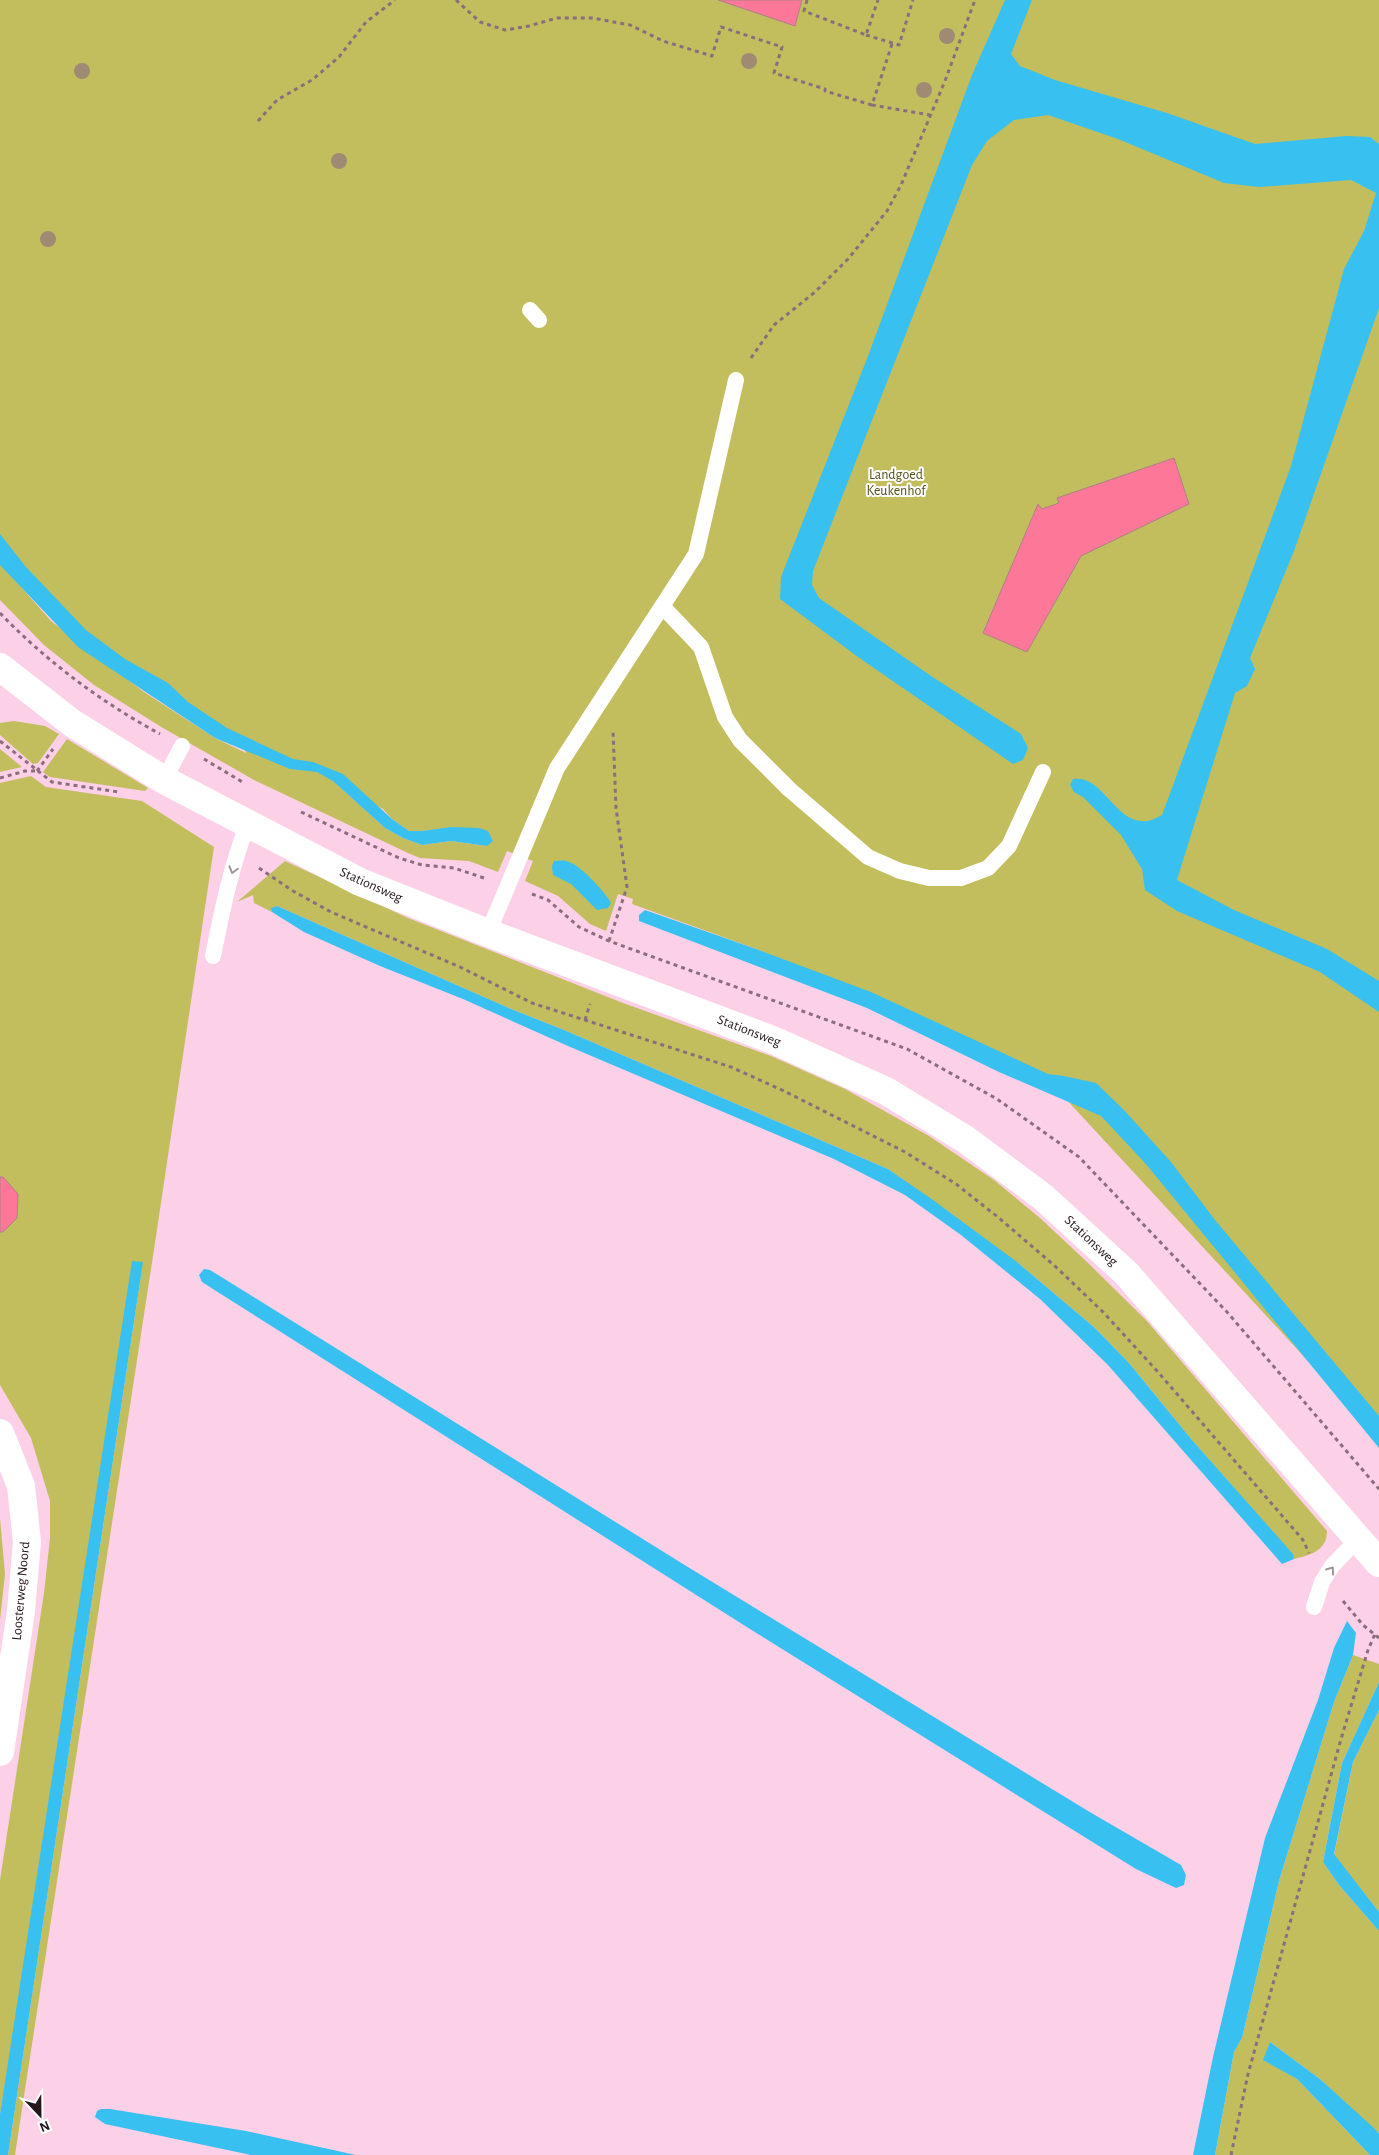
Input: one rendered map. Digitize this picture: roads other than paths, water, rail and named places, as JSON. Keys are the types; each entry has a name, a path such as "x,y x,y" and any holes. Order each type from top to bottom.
{"main road":[{"name":"Stationsweg","path":"0,668 72,723 164,780 360,882 488,933 782,1044 886,1091 973,1145 1043,1197 1126,1273 1379,1563"},
{"name":"Loosterweg Noord","path":"0,1433 21,1486 27,1542 20,1611 0,1752"}],"lane":[{"path":"488,933 557,768 610,683 663,607 696,554 736,380"},
{"path":"663,607 701,647 725,717 740,740 789,789 868,856 900,871 929,878 962,878 988,868 1009,846 1043,772"},
{"path":"164,780 182,746"},
{"path":"213,956 224,900 248,823"},
{"path":"1314,1607 1322,1582 1332,1566 1358,1539"}],"water":[{"path":"1005,0 1032,0 1011,54 1020,66 1055,80 1167,113 1255,144 1346,136 1370,137 1379,144 1379,308 1294,551 1250,658 1255,669 1247,686 1235,693 1177,880 1234,910 1327,949 1379,981 1379,1012 1320,972 1177,911 1145,890 1142,869 1121,835 1083,797 1074,792 1070,785 1073,779 1084,780 1093,784 1126,815 1136,820 1148,821 1162,815 1291,466 1344,269 1364,231 1376,193 1351,180 1259,187 1224,183 1118,139 1048,115 1014,120 987,141 972,165 813,571 812,585 819,598 931,676 1021,734 1028,748 1023,760 1013,764 858,657 780,599 781,577 868,356 972,75"},
{"path":"0,534 26,567 86,630 125,659 168,683 188,702 227,728 293,759 313,762 343,774 392,819 409,831 451,827 479,828 488,831 493,841 487,846 451,841 422,845 403,838 385,828 333,781 317,772 290,769 215,738 78,647 0,565"},
{"path":"554,861 571,863 584,872 608,898 611,903 608,908 597,910 571,884 553,875 552,866"},
{"path":"277,906 511,1009 888,1169 1017,1262 1095,1328 1129,1363 1192,1440 1293,1554 1294,1559 1282,1564 1108,1365 1040,1299 961,1235 905,1195 834,1159 304,932 272,912 271,908"},
{"path":"645,910 871,992 1048,1074 1096,1083 1124,1110 1171,1162 1215,1220 1379,1416 1379,1448 1145,1163 1101,1116 999,1072 867,1008 639,921 639,915"},
{"path":"132,1261 143,1262 8,2155 0,2155 0,2114"},
{"path":"204,1269 210,1270 683,1564 1088,1811 1181,1865 1186,1875 1184,1885 1176,1888 1136,1869 750,1629 202,1282 199,1275"},
{"path":"1347,1621 1356,1633 1353,1655 1334,1702 1279,1881 1242,2038 1234,2052 1215,2155 1193,2155 1213,2057 1265,1838 1318,1700 1334,1648"},
{"path":"1379,1682 1379,1710 1353,1762 1334,1854 1379,1912 1379,1931 1339,1885 1323,1862 1342,1763"},
{"path":"1270,2042 1320,2079 1375,2129 1379,2134 1379,2155 1370,2155 1297,2079 1263,2060"},
{"path":"101,2109 246,2131 356,2155 251,2155 105,2124 95,2117 97,2111"}],"park label":[{"name":"Landgoed Keukenhof","path":"896,484"}]}
